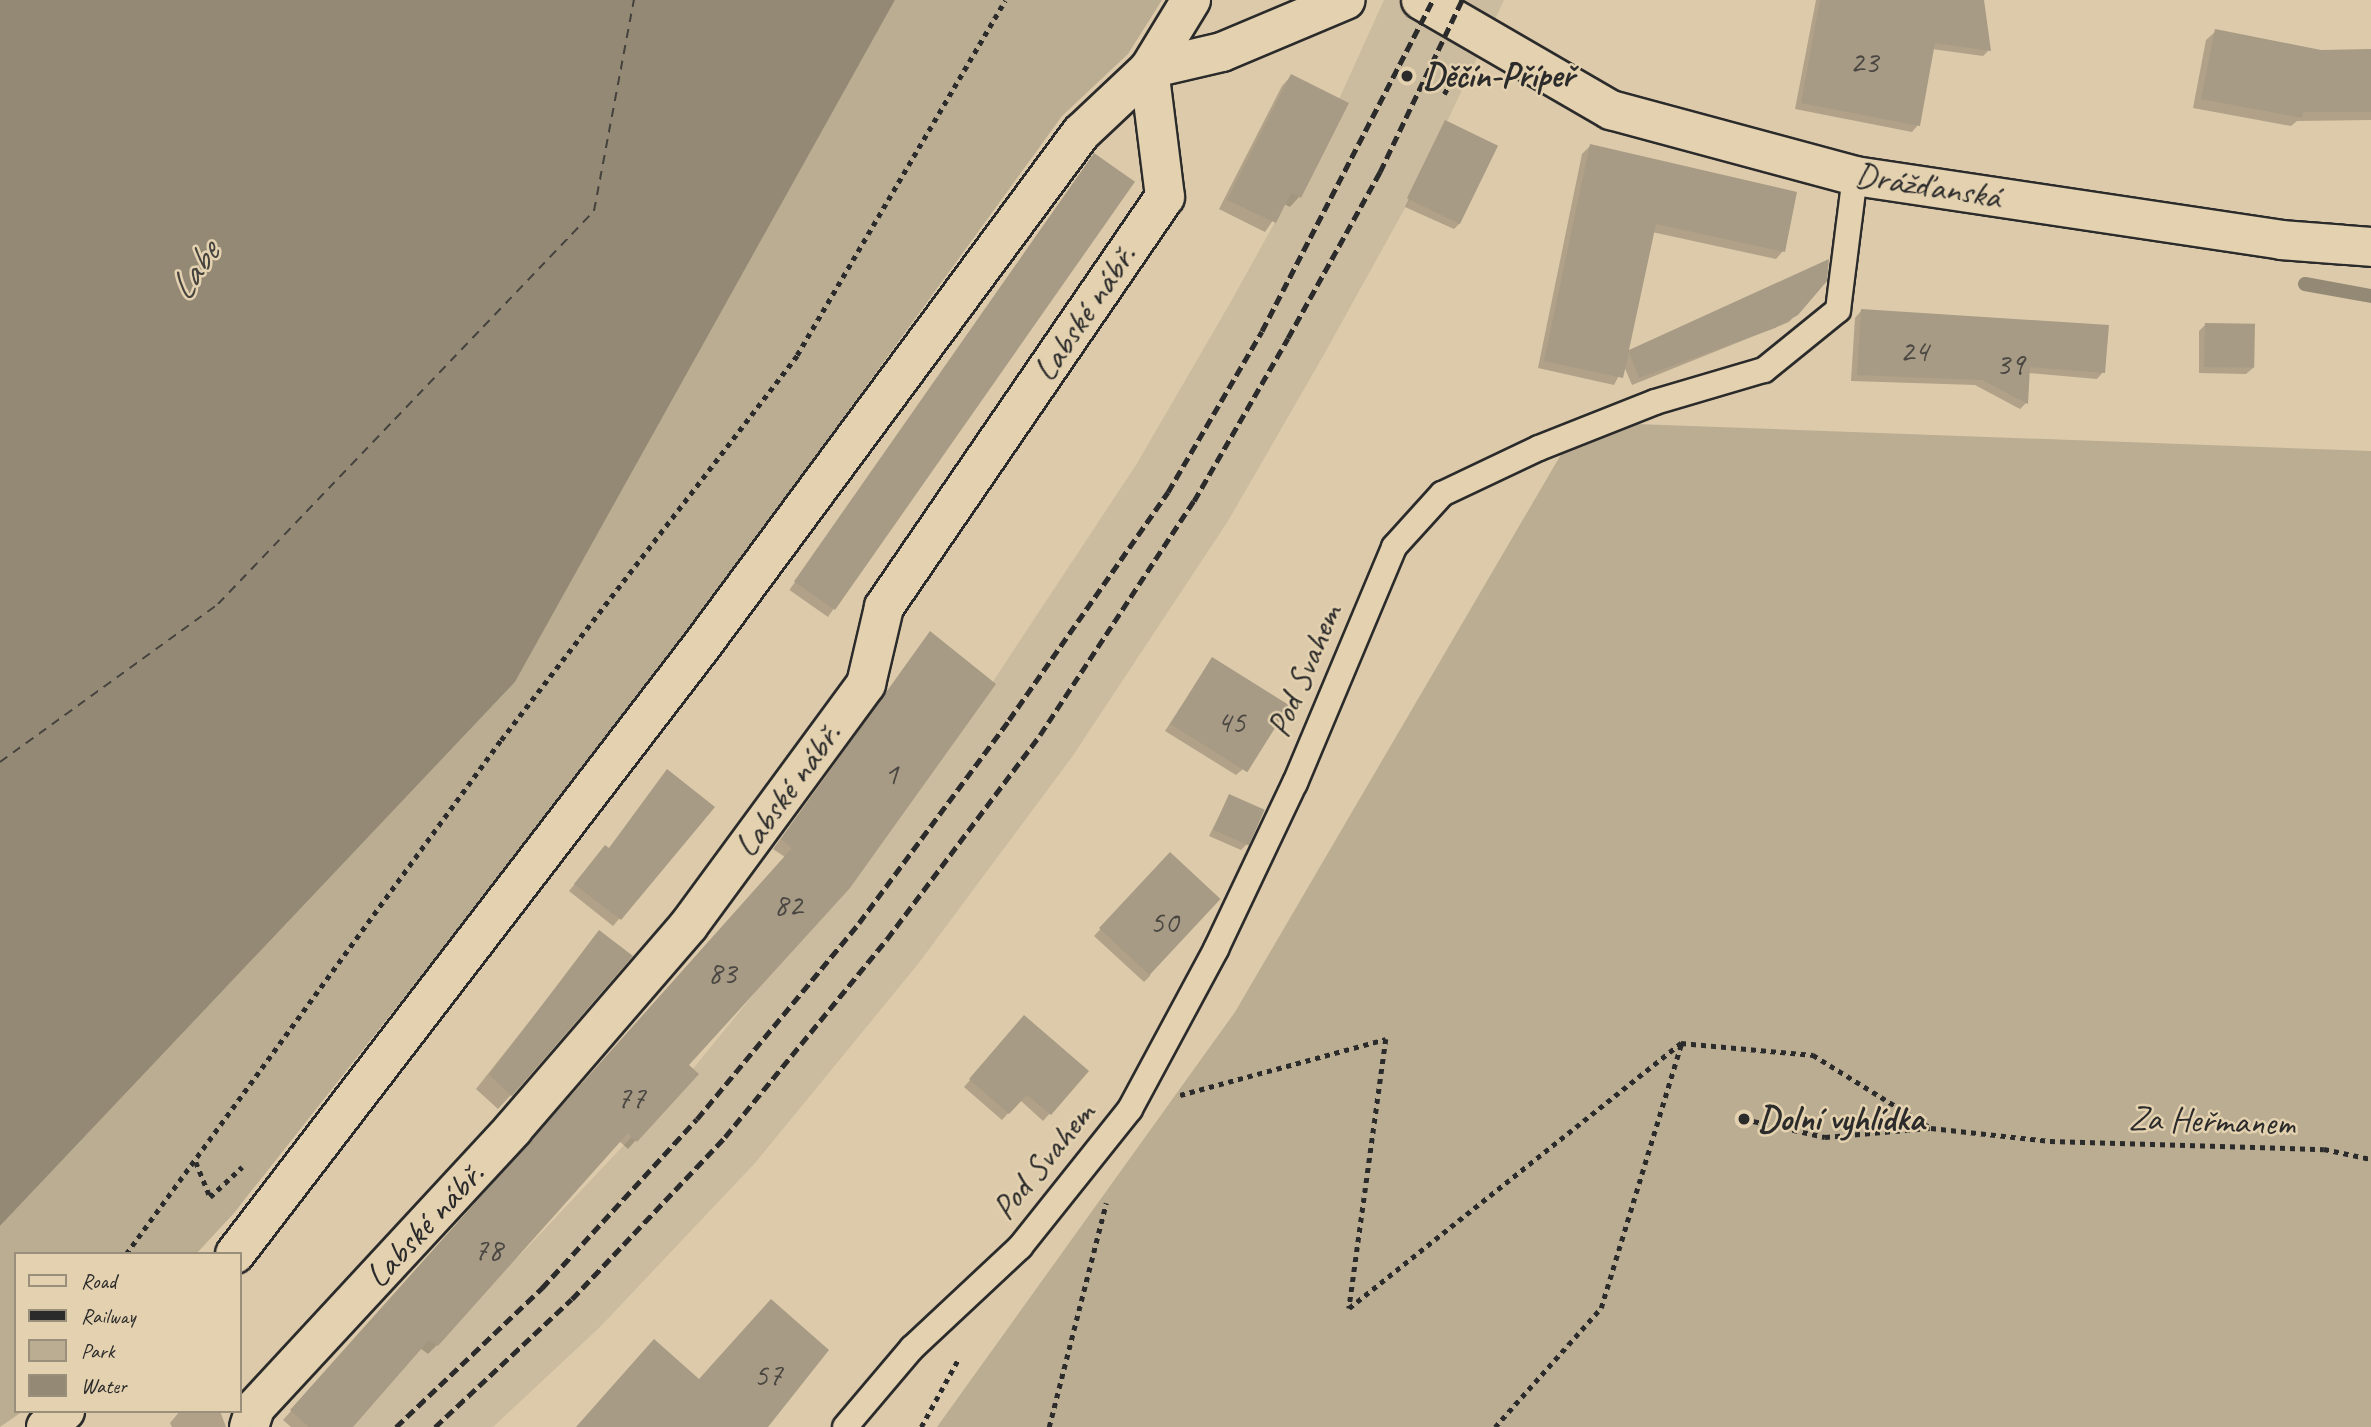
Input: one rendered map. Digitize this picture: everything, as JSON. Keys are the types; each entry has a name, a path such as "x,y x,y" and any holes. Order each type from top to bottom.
{"street":[{"path":"237,1252 703,643 1081,133 1149,69 1191,0"},
{"path":"1149,69 1222,52 1346,0"},
{"name":"Drážďanská","path":"1421,0 1611,110 1855,176 2281,240 2371,247"},
{"name":"Labské nábř.","path":"249,1427 255,1408 513,1129 689,925 866,684 884,607 1165,197 1149,69"},
{"path":"46,1427 63,1413"}],"lane":[{"name":"Pod Svahem","path":"845,1427 912,1348 1020,1247 1130,1109 1216,948 1295,783 1394,547 1442,494 1656,402 1764,370 1838,310 1855,176"},
{"name":"Pod Svahem","path":"861,1427 912,1348"}],"path":[{"path":"127,1252 501,740 797,355 1005,0"},
{"path":"1130,1109 1386,1039 1349,1308 1681,1043 1813,1055 1931,1128"},
{"path":"1495,1427 1601,1308 1681,1043"},
{"path":"1744,1119 1825,1137 1931,1128"},
{"name":"Za Heřmanem","path":"1931,1128 2050,1141 2324,1149 2371,1159"},
{"path":"195,1161 210,1197"},
{"path":"1049,1427 1110,1189"}],"shaded area":[{"path":"1384,0 1504,0 1415,190 1322,358 1228,521 1072,757 918,964 755,1163 600,1327 493,1427 335,1427 524,1251 674,1092 833,897 984,695 1136,465 1229,305 1320,141"}],"green space":[{"path":"895,0 1162,0 1128,54 1062,116 638,701 234,1213 198,1252 14,1252 14,1413 20,1413 0,1427 0,1226 515,682"},
{"path":"1580,422 2371,451 2371,1427 937,1427 1235,1012"}],"water":[{"name":"Labe","path":"0,0 895,0 515,682 0,1226"}],"building":[{"path":"1820,0 1984,0 1991,51 1935,43 1920,126 1801,103"},
{"path":"2215,29 2321,50 2371,49 2371,112 2303,112 2302,118 2201,99"},
{"path":"1291,74 1349,103 1301,198 1291,193 1276,223 1227,200"},
{"path":"1445,120 1498,146 1460,224 1407,198"},
{"path":"1590,144 1797,192 1785,252 1656,224 1629,350 1829,259 1827,281 1798,315 1775,328 1639,378 1629,352 1623,378 1544,361"},
{"path":"1094,153 1135,182 835,610 794,581"},
{"path":"1861,309 2109,325 2105,373 2030,367 2028,404 1982,380 1857,375"},
{"path":"2205,323 2255,324 2254,368 2204,367"},
{"path":"930,631 996,684 850,888 689,1065 699,1074 637,1142 628,1133 438,1346 429,1340 353,1427 309,1427 290,1410 792,848 781,839"},
{"path":"1212,657 1289,705 1247,772 1170,724"},
{"path":"667,769 715,807 621,920 574,884 605,845 609,848"},
{"path":"1229,794 1265,810 1249,845 1213,830"},
{"path":"1170,852 1220,899 1150,975 1099,928"},
{"path":"599,930 633,956 512,1096 489,1075"},
{"path":"1024,1015 1089,1071 1051,1115 1027,1095 1009,1114 969,1079"},
{"path":"771,1299 829,1350 768,1427 576,1427 654,1339 699,1379"}],"waterway":[{"path":"2305,284 2371,296"}],"ferry route":[{"path":"0,762 218,604 594,211 634,0"}],"railway":[{"path":"396,1427 542,1288 697,1119 859,923 1009,720 1168,492 1262,331 1433,0"},
{"path":"435,1427 572,1299 725,1137 887,939 1040,735 1194,501 1288,338 1380,172 1462,0"}],"place":[{"name":"Děčín-Přípeř","path":"1407,76"},
{"name":"Dolní vyhlídka","path":"1744,1119"}]}
